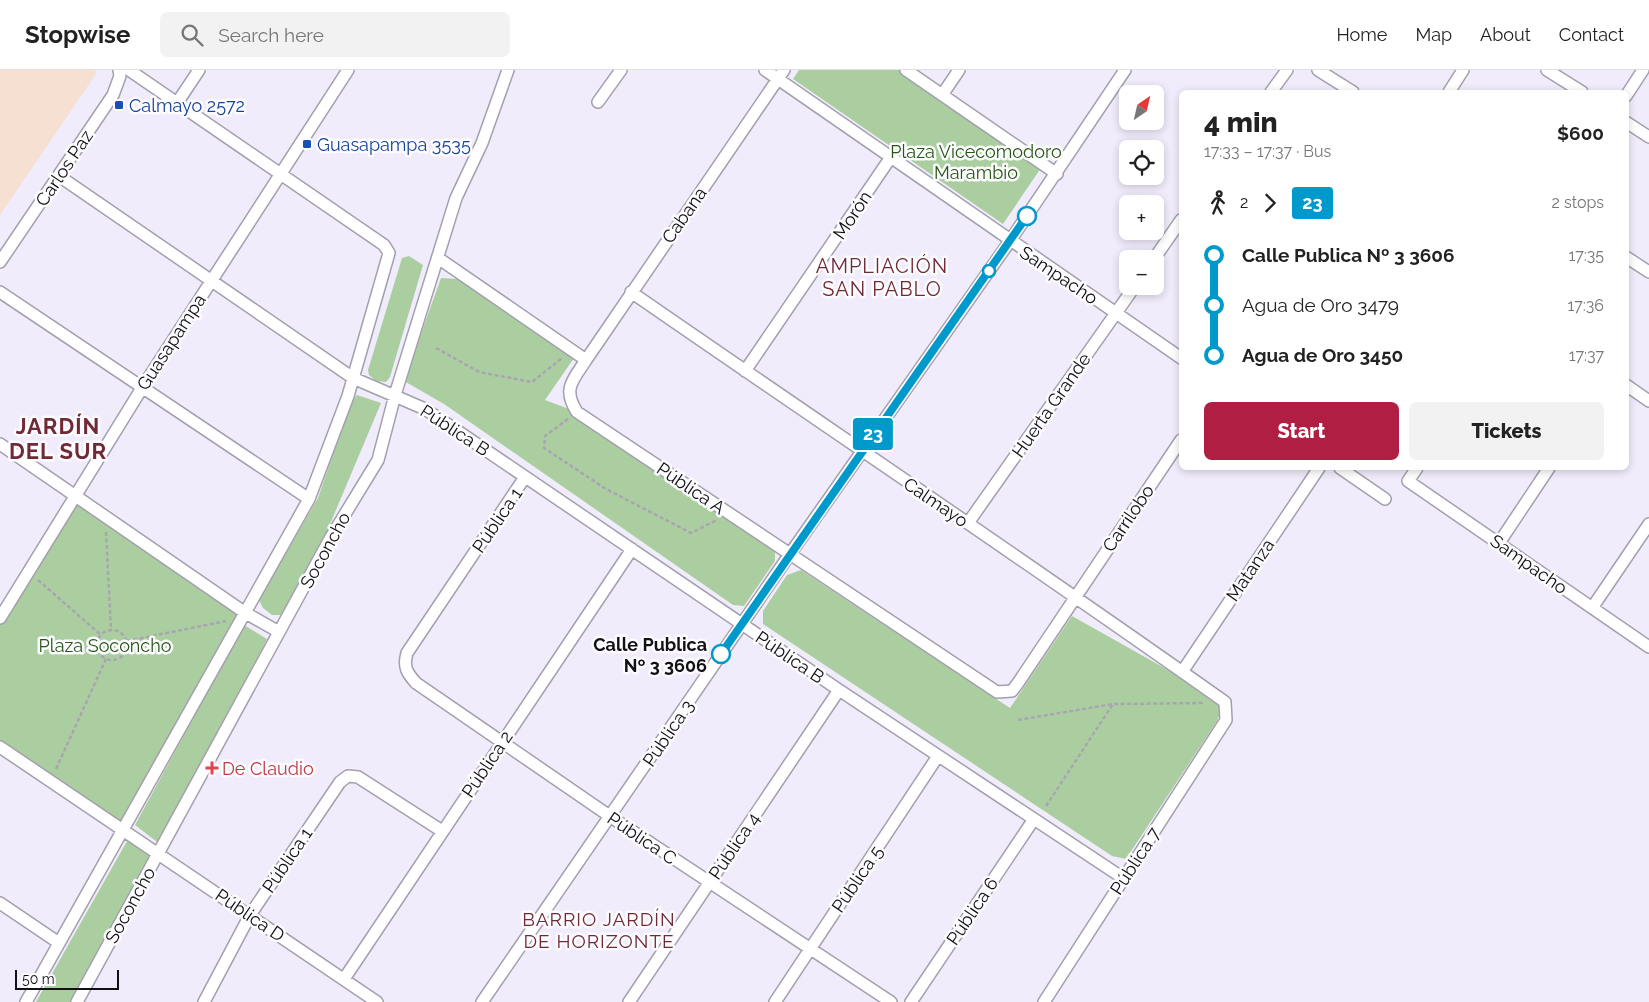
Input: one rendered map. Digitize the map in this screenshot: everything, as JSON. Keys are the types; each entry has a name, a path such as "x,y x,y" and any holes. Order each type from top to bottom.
{"street":[{"name":"Carlos Paz","path":"0,262 113,95 120,76 119,70"},
{"path":"26,1002 242,615 309,499 353,378 390,254 384,244 129,70"},
{"path":"177,103 199,70"},
{"name":"Guasapampa","path":"0,618 74,496 211,279 348,70"},
{"name":"Soconcho","path":"77,1002 331,537 378,460 395,395 456,198 482,143 508,70"},
{"path":"598,102 621,70"},
{"name":"Sampacho","path":"765,70 781,74 891,157 1179,357"},
{"path":"906,70 1056,174"},
{"path":"942,95 959,70"},
{"name":"Pública 3","path":"482,1002 790,554 1010,241 1125,70"},
{"path":"1272,90 1287,70"},
{"path":"1318,70 1350,90"},
{"path":"1450,90 1464,70"},
{"path":"1547,70 1579,90"},
{"path":"1629,91 1643,70"},
{"name":"Cabana","path":"586,360 781,74"},
{"path":"1629,124 1649,137"},
{"name":"Morón","path":"745,371 891,157"},
{"name":"Pública B","path":"59,176 353,378 395,395 438,417 839,690 1123,878"},
{"path":"1160,250 1179,223"},
{"path":"438,258 586,360 570,383 570,401 577,412"},
{"path":"1629,259 1649,272"},
{"path":"0,292 309,499"},
{"name":"Calmayo","path":"631,292 861,452 1076,597 1225,702"},
{"name":"Huerta Grande","path":"968,523 1129,295"},
{"path":"1629,387 1649,401"},
{"name":"Pública A","path":"577,412 992,689 1005,693 1012,691 1076,597"},
{"name":"Carrilobo","path":"1076,597 1179,443"},
{"path":"2,449 105,517 242,615 279,632"},
{"name":"Matanza","path":"1182,672 1318,470"},
{"path":"1343,470 1385,498"},
{"name":"Sampacho","path":"1416,470 1408,481 1649,647"},
{"path":"1498,543 1548,470"},
{"name":"Pública 1","path":"404,663 407,653 525,477"},
{"path":"1592,608 1649,524"},
{"name":"Pública 2","path":"344,979 632,549"},
{"name":"Pública C","path":"404,663 407,672 416,683 611,817 891,1002"},
{"name":"Pública 4","path":"629,1002 839,690"},
{"name":"Pública 7","path":"1044,1002 1226,720 1225,702"},
{"name":"Pública D","path":"0,747 377,1002"},
{"name":"Pública 5","path":"775,1002 938,756"},
{"name":"Pública 1","path":"204,1002 250,915 340,782 348,776 358,776 442,831"},
{"name":"Pública 6","path":"911,1002 1034,819"},
{"path":"0,903 59,943"}],"path":[{"path":"436,348 480,372 532,382 571,350"},
{"path":"577,412 545,436 544,448 606,490 691,533 731,514"},
{"path":"105,517 111,630"},
{"path":"28,572 101,635"},
{"path":"127,641 242,615"},
{"path":"111,630 121,632 127,641 127,650 121,658 111,661 106,659 98,648 101,635 111,630"},
{"path":"50,781 106,659"},
{"path":"1018,720 1113,704 1225,702"},
{"path":"1046,806 1113,704"}],"shaded area":[{"path":"0,70 95,70 96,74 0,215"}],"green space":[{"name":"Plaza Vicecomodoro Marambio","path":"799,70 905,70 1043,165 1003,224 793,79"},
{"path":"409,256 423,265 390,377 386,382 376,381 369,375 368,370 402,258"},
{"path":"441,278 457,279 574,358 545,400 577,412 731,514 775,551 775,561 744,606 733,605 444,404 404,381"},
{"path":"357,395 381,403 328,529 281,615 272,615 263,608 259,600 318,498 351,402"},
{"name":"Plaza Soconcho","path":"74,496 244,612 122,830 0,747 0,618"},
{"path":"801,570 1010,708 1072,616 1225,702 1217,721 1126,859 1112,856 763,624 763,611 787,575"},
{"path":"244,625 267,639 161,845 135,825"},
{"path":"131,834 156,850 74,1002 36,1002"}],"bus line":[{"name":"23","path":"721,654 1027,216"}],"place":[{"name":"Calmayo 2572","path":"119,105"},
{"name":"Guasapampa 3535","path":"307,144"},
{"name":"Calle Publica Nº 3 3606","path":"721,654"},
{"name":"De Claudio","path":"212,768"}],"district":[{"name":"AMPLIACIÓN SAN PABLO","path":"882,278"},
{"name":"JARDÍN DEL SUR","path":"58,438"},
{"name":"BARRIO JARDÍN DE HORIZONTE","path":"599,930"}]}
